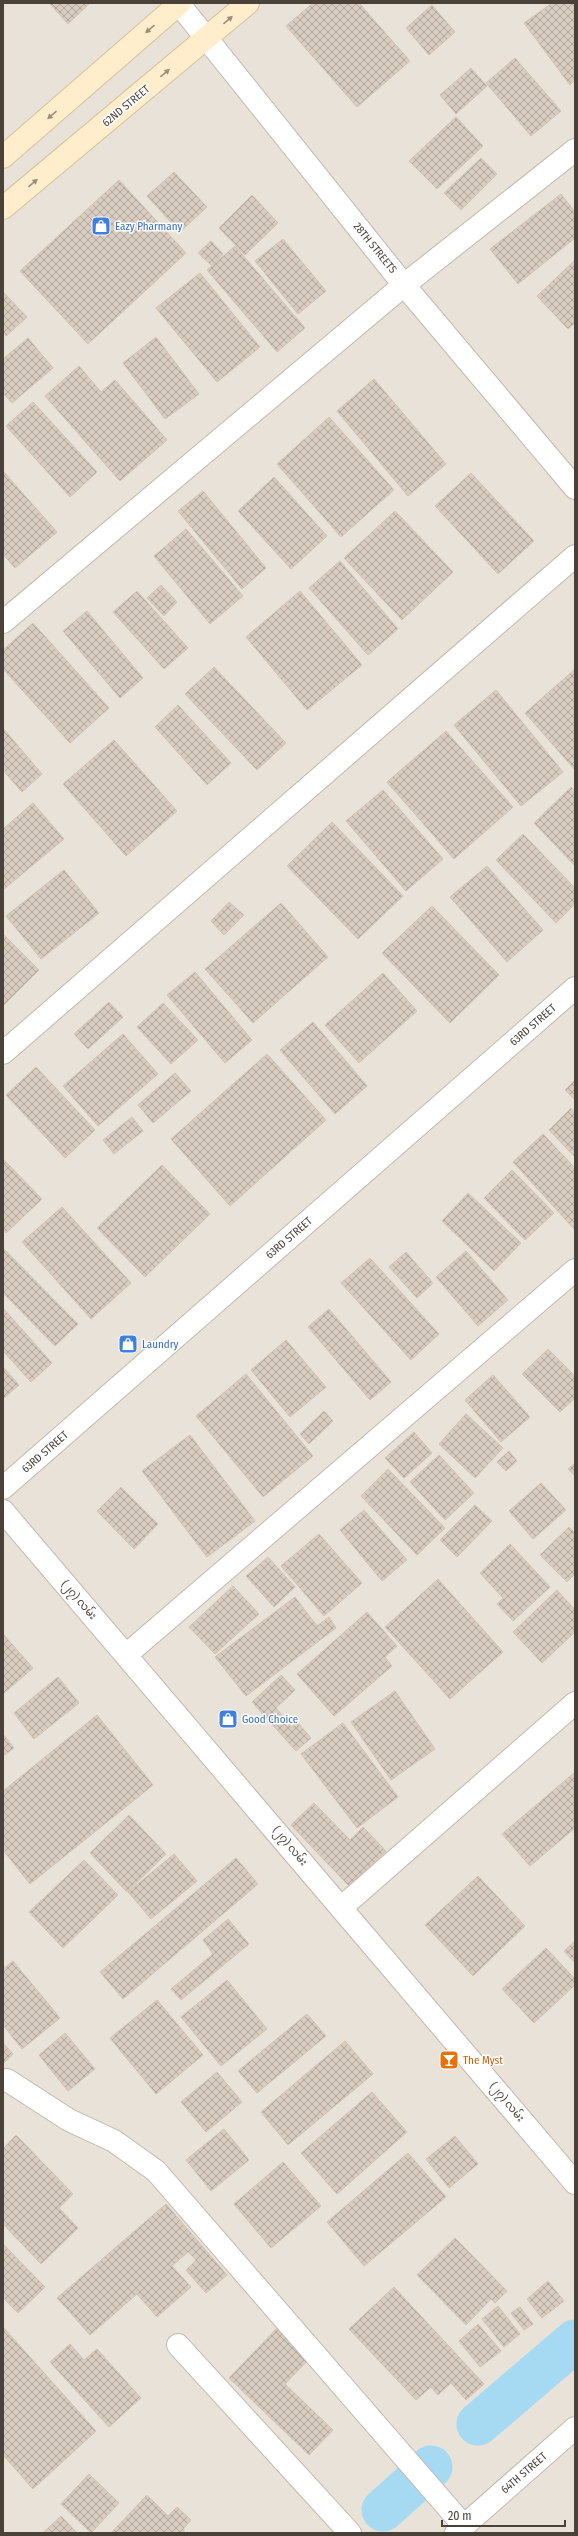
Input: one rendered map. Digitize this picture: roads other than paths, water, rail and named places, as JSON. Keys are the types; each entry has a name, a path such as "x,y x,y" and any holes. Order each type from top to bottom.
{"main road":[{"path":"3,157 180,3"},
{"name":"62ND STREET","path":"3,208 248,3"}],"street":[{"name":"28TH STREETS","path":"180,3 404,285 575,488"},
{"path":"3,622 404,285 575,150"},
{"path":"3,1053 575,556"},
{"name":"63RD STREET","path":"3,1488 575,988"},
{"path":"126,1655 575,1270"},
{"name":"(၂၇) လမ်း","path":"3,1511 575,2182"},
{"path":"342,1907 575,1703"},
{"path":"7,2080 69,2120 114,2141 156,2171 429,2486 460,2529"},
{"path":"178,2346 348,2530"},
{"name":"64TH STREET","path":"460,2529 575,2428"}],"waterway":[{"path":"478,2424 575,2341"},
{"path":"383,2510 431,2467"}],"place":[{"name":"Eazy Pharmany","path":"101,226"},
{"name":"Laundry","path":"128,1344"},
{"name":"Good Choice","path":"228,1719"},
{"name":"The Myst","path":"449,2060"}]}
